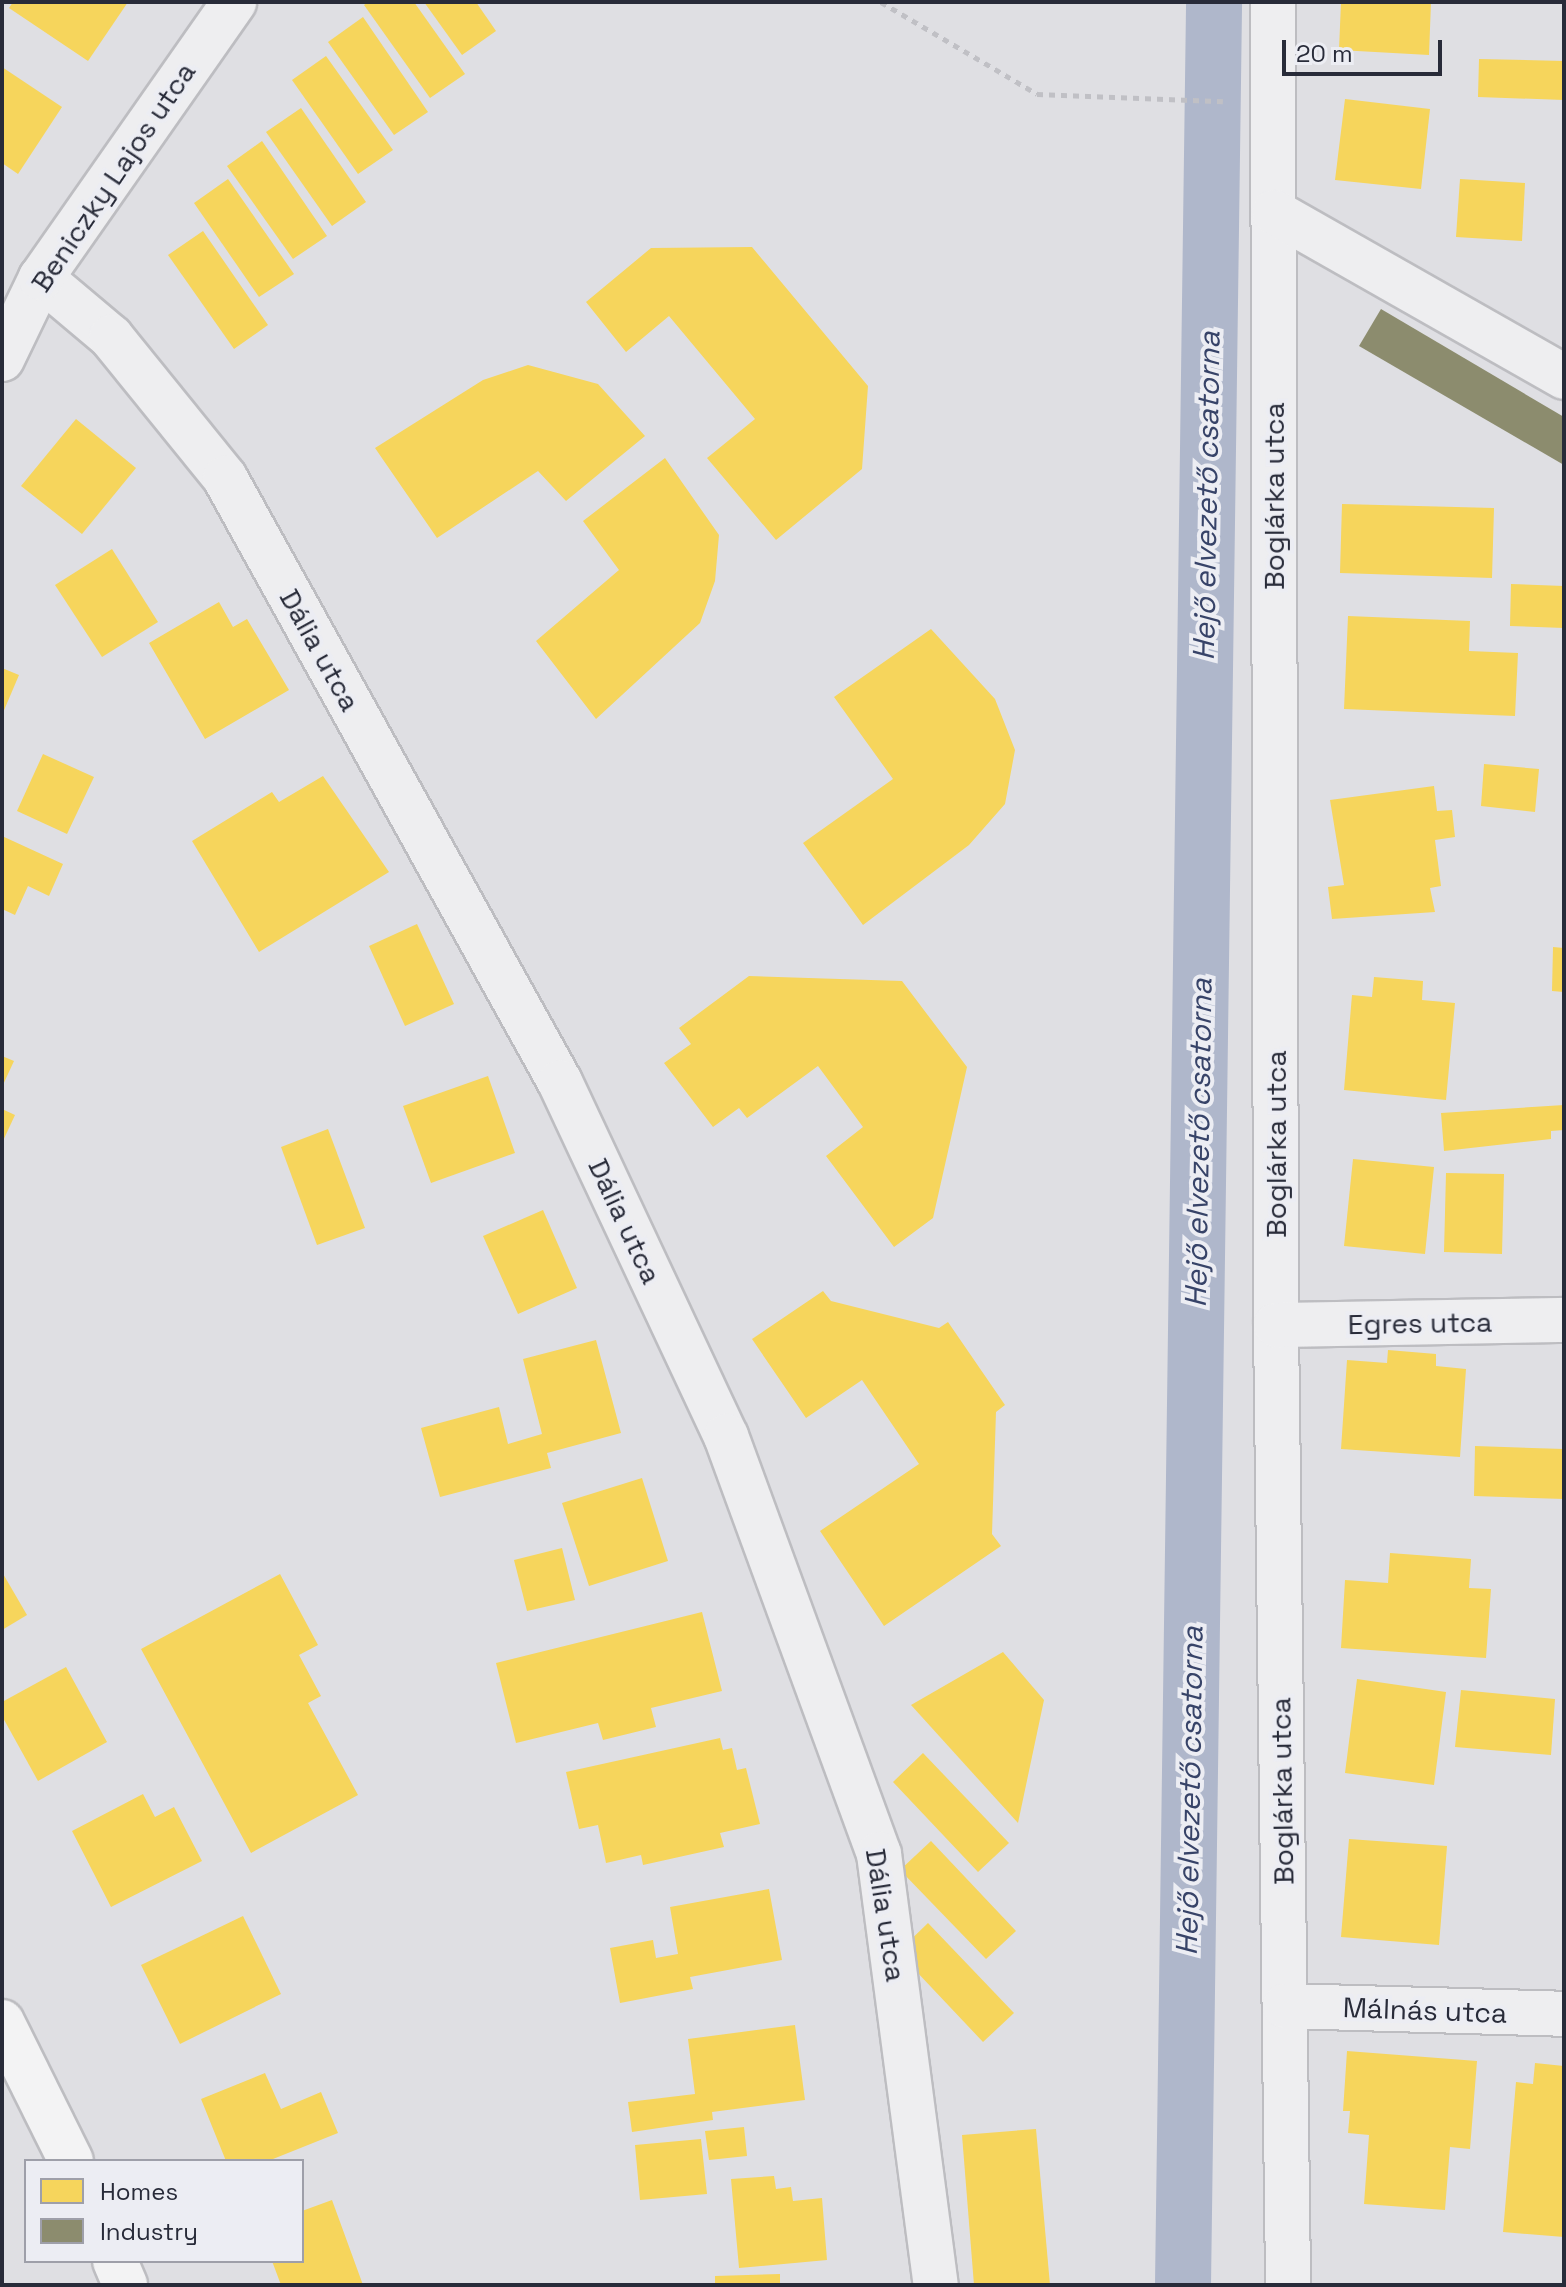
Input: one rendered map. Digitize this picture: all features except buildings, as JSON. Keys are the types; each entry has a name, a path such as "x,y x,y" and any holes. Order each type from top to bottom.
{"main road":[{"path":"2,2022 70,2159"},
{"path":"116,2263 125,2285"}],"street":[{"name":"Beniczky Lajos utca","path":"2,359 41,278 234,2"},
{"name":"Boglárka utca","path":"1273,2 1276,1325 1288,2285"},
{"path":"1274,212 1564,377"},
{"name":"Dália utca","path":"41,278 111,337 225,478 560,1082 726,1436 879,1854 936,2285"},
{"name":"Egres utca","path":"1276,1325 1564,1320"},
{"name":"Málnás utca","path":"1285,2006 1564,2014"}],"path":[{"path":"881,2 1037,94 1273,103"}],"waterway":[{"name":"Hejő elvezető csatorna","path":"1183,2285 1214,2"}]}
